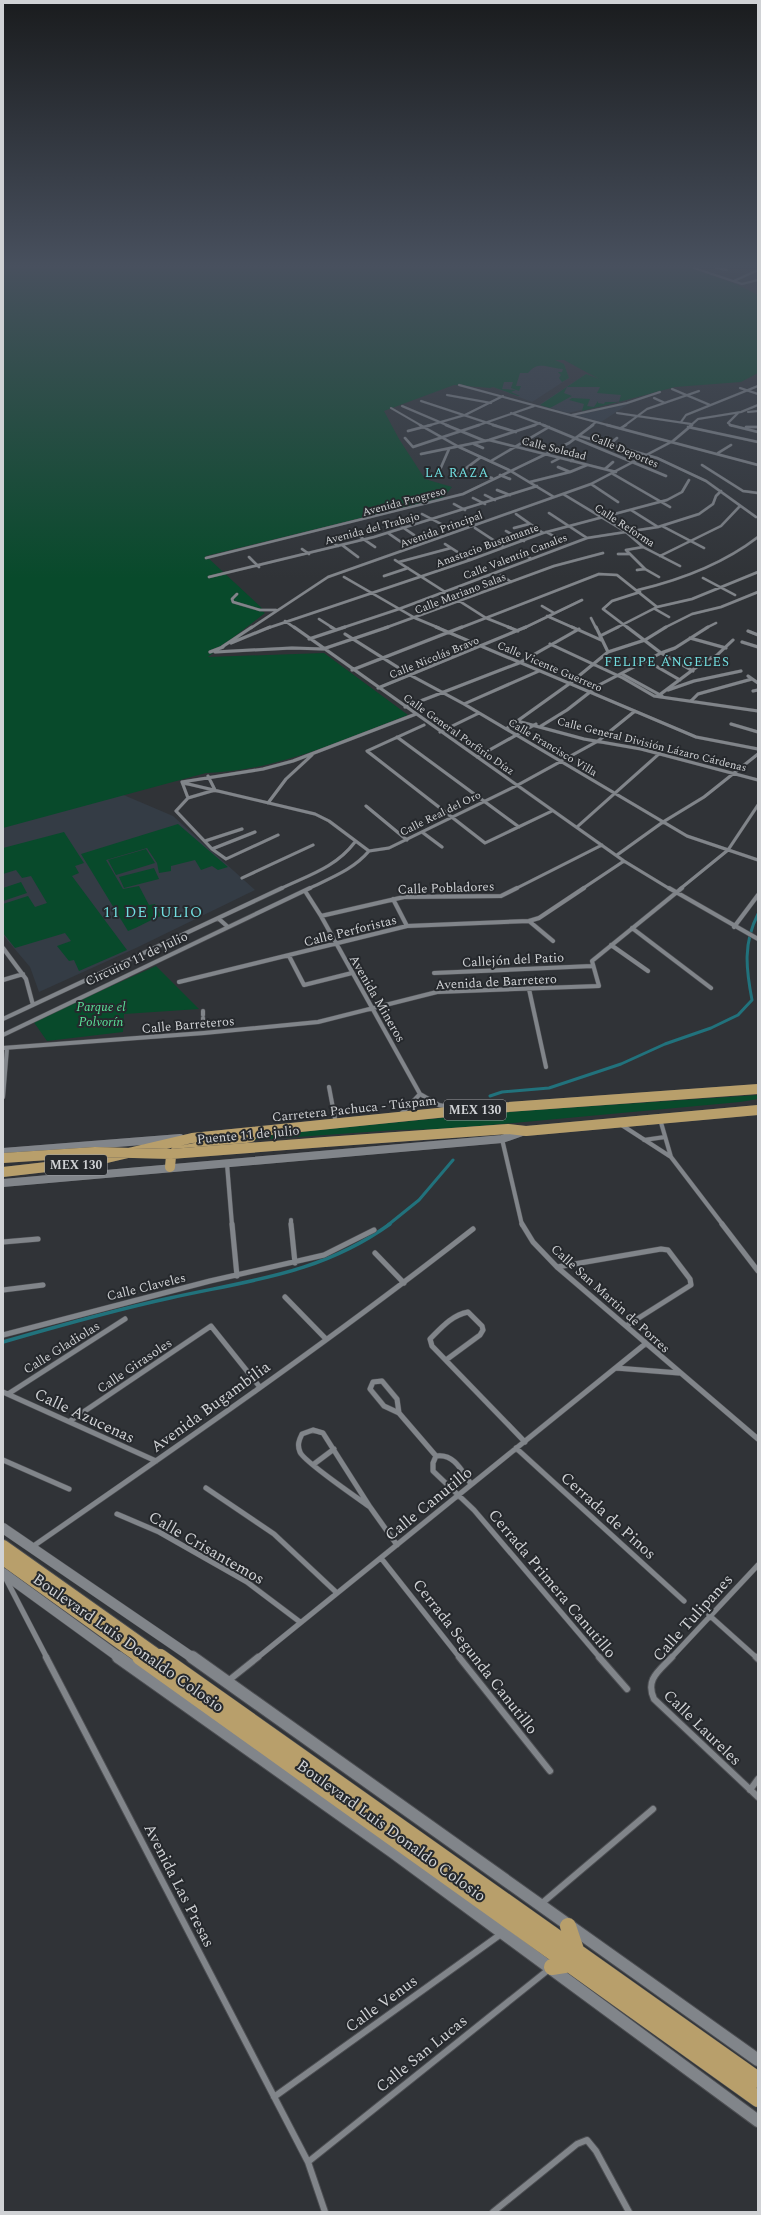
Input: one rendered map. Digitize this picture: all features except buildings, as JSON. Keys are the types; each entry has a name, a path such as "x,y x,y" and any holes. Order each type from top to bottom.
{"main road":[{"name":"Carretera Pachuca - Túxpam","path":"3,1172 76,1165 192,1138 394,1119 467,1110 758,1088"},
{"path":"738,1111 758,1106"},
{"name":"MEX 130","path":"526,1131 619,1124 758,1110"},
{"path":"170,1167 171,1156 175,1152 236,1141 282,1129"},
{"name":"Puente 11 de julio","path":"4,1153 95,1152 171,1154 508,1129 526,1131"},
{"path":"3,1546 623,1994 758,2100"},
{"path":"3,1559 574,1959"},
{"path":"568,1926 574,1959"},
{"path":"552,1967 574,1959"},
{"path":"623,1994 758,2080"}],"street":[{"path":"460,385 476,391 504,396 758,465"},
{"path":"680,422 686,415 758,386"},
{"path":"740,388 758,394"},
{"path":"672,389 710,405"},
{"path":"621,428 647,409 699,391"},
{"path":"570,415 627,403 660,392"},
{"path":"447,395 492,403"},
{"path":"408,431 465,415 504,396"},
{"path":"654,398 665,403"},
{"path":"421,401 516,432"},
{"path":"405,438 413,447 536,405"},
{"path":"728,423 740,412 758,405"},
{"path":"402,406 462,430 485,442"},
{"path":"391,408 440,438 510,470 554,498"},
{"path":"673,442 688,427 705,417 758,411"},
{"name":"Calle Deportes","path":"511,413 580,437 632,462 666,476"},
{"path":"617,413 692,424"},
{"path":"617,418 624,414"},
{"name":"Avenida Progreso","path":"206,558 462,494 492,478 580,437 596,422"},
{"path":"421,454 485,442 540,423"},
{"path":"728,423 744,427 758,428"},
{"path":"728,423 734,427 758,432"},
{"path":"491,461 549,427"},
{"path":"688,427 758,442"},
{"path":"580,437 647,454 706,481 756,517"},
{"path":"610,444 617,438"},
{"name":"Calle Soledad","path":"489,440 616,472"},
{"name":"Avenida Principal","path":"222,647 328,578 591,484 673,442"},
{"path":"474,444 483,448"},
{"path":"718,453 731,445"},
{"path":"439,472 449,449"},
{"path":"571,461 577,454"},
{"path":"453,478 481,457"},
{"path":"552,462 560,458"},
{"path":"605,469 613,462"},
{"path":"530,482 570,472 587,465"},
{"path":"702,465 736,485 743,491 758,493"},
{"path":"558,466 570,472"},
{"path":"613,474 670,507"},
{"path":"479,475 492,478"},
{"path":"500,475 510,479"},
{"name":"Anastacio Bustamante","path":"222,647 285,622 470,560 524,541 544,532 631,510 676,496 689,480"},
{"path":"591,484 618,502"},
{"name":"Avenida del Trabajo","path":"209,577 259,567 388,533 485,504 537,486"},
{"path":"497,490 510,495"},
{"name":"Calle Valentín Canales","path":"309,640 400,609 530,558 587,538 662,526 708,509 721,491"},
{"name":"Calle Reforma","path":"562,494 626,532 643,547 680,566"},
{"path":"485,495 495,500"},
{"path":"473,498 485,504"},
{"path":"454,504 465,510"},
{"path":"660,556 721,526 740,506"},
{"path":"631,510 658,527"},
{"path":"549,513 587,538"},
{"path":"422,514 445,526"},
{"path":"516,514 530,524 565,542"},
{"path":"395,522 414,535"},
{"path":"514,528 530,524"},
{"path":"662,526 704,548"},
{"path":"476,528 504,548"},
{"path":"506,531 524,541"},
{"path":"388,533 401,542"},
{"path":"356,534 375,546"},
{"path":"693,670 661,653 603,609 612,601 669,581 740,550 758,537"},
{"path":"330,540 338,546"},
{"path":"445,544 470,560"},
{"path":"342,545 358,557"},
{"path":"643,547 626,550 645,569 659,577"},
{"path":"399,562 451,548"},
{"path":"302,549 309,554"},
{"path":"522,552 530,558"},
{"name":"Calle Mariano Salas","path":"222,647 210,652 292,648 323,649 415,618 554,566 603,553"},
{"path":"618,554 631,554"},
{"path":"249,557 259,567"},
{"path":"265,560 270,564"},
{"path":"395,560 423,576 486,618 518,631"},
{"path":"384,576 408,568"},
{"path":"637,570 645,569"},
{"path":"600,638 623,623 656,608 692,599 758,572"},
{"path":"352,670 598,574 617,575 639,591 656,608 669,617"},
{"path":"501,575 511,582"},
{"name":"Calle Vicente Guerrero","path":"344,577 415,618 635,712 696,737 758,749"},
{"path":"702,578 735,595"},
{"path":"506,729 569,684 608,652 645,640 676,621 692,614 728,604 758,592"},
{"path":"237,594 232,599 233,602 260,610 277,610"},
{"name":"Calle Nicolás Bravo","path":"378,688 518,631 582,600"},
{"path":"542,606 554,613"},
{"path":"547,616 600,638"},
{"path":"591,618 608,652"},
{"path":"318,619 336,630"},
{"name":"Calle General Porfirio Díaz","path":"285,622 624,861 739,930 758,939"},
{"path":"542,726 567,710 589,692 661,653 675,648 716,622"},
{"path":"405,707 519,663 550,644 579,629"},
{"path":"748,631 758,635"},
{"name":"Calle Francisco Villa","path":"345,634 410,675 464,704 687,836 758,860"},
{"path":"690,638 726,648"},
{"path":"659,696 665,690 726,648 733,640"},
{"path":"742,642 758,647"},
{"path":"550,644 592,666 640,686 659,696 690,702 758,711"},
{"path":"647,661 680,680"},
{"path":"665,690 694,681 741,671"},
{"path":"464,704 539,672"},
{"path":"622,674 640,686"},
{"path":"748,676 758,683"},
{"path":"690,702 698,694 752,679"},
{"path":"753,691 758,690"},
{"name":"Calle Real del Oro","path":"369,851 389,848 516,786 559,761 598,741 635,712"},
{"path":"440,732 479,713"},
{"path":"182,782 208,776 252,772 312,754 416,714"},
{"name":"Calle General División Lázaro Cárdenas","path":"517,721 536,724 598,741 660,753 734,772 758,780"},
{"path":"477,757 536,724"},
{"path":"731,724 758,732"},
{"path":"424,725 367,751 485,843 552,811"},
{"path":"397,738 486,801 519,827"},
{"path":"576,827 660,753"},
{"path":"268,803 286,779 312,754"},
{"path":"617,855 663,822 704,797 758,754"},
{"path":"208,776 215,790"},
{"path":"182,782 315,814 329,820 355,842 369,851"},
{"path":"182,782 188,798"},
{"path":"215,790 188,798 176,811 212,849 226,859 278,835"},
{"path":"592,964 611,945 728,850 758,805"},
{"path":"366,806 407,840"},
{"path":"205,841 242,829"},
{"path":"212,849 255,832"},
{"path":"422,832 442,847"},
{"name":"Circuito 11 de Julio","path":"3,1019 219,919 335,863 344,856 355,842"},
{"path":"242,878 313,845"},
{"name":"Calle Pobladores","path":"321,916 392,899 501,896 602,845"},
{"name":"Circuito 11 de Julio","path":"3,1035 348,870 360,862 369,851"},
{"path":"530,920 539,918 624,861"},
{"name":"Avenida Mineros","path":"305,891 321,916 420,1094"},
{"path":"734,927 758,895"},
{"path":"392,899 407,926"},
{"path":"219,919 228,927"},
{"path":"530,920 553,941"},
{"name":"Calle Perforistas","path":"179,982 336,945 407,926 530,920"},
{"path":"632,928 711,988"},
{"path":"611,945 648,971"},
{"path":"3,948 23,974 33,1005"},
{"path":"289,956 304,985 352,973"},
{"name":"Callejón del Patio","path":"434,973 592,964"},
{"name":"Avenida de Barretero","path":"373,1008 437,992 598,986 600,984 592,964"},
{"path":"3,980 23,974"},
{"path":"529,989 546,1067"},
{"name":"Calle Barreteros","path":"5,1048 204,1029 330,1020 373,1008"},
{"path":"203,1014 204,1029"},
{"path":"3,1097 5,1048"},
{"path":"329,1087 336,1124"},
{"path":"394,1119 409,1108 420,1094 439,1105 467,1110"},
{"path":"660,1119 671,1157"},
{"path":"619,1124 671,1157 758,1271"},
{"name":"MEX 130","path":"3,1183 170,1167 227,1164 502,1139 526,1131"},
{"path":"644,1140 665,1137"},
{"name":"Carretera Pachuca - Túxpam","path":"4,1153 192,1138"},
{"name":"Calle San Martin de Porres","path":"502,1139 523,1227 533,1242 557,1267 645,1344 758,1439"},
{"path":"227,1164 237,1276"},
{"path":"291,1220 295,1263"},
{"name":"Avenida Bugambilia","path":"30,1548 156,1461 404,1282 473,1229"},
{"name":"Calle Claveles","path":"3,1335 237,1276 295,1263 324,1254 374,1230"},
{"path":"3,1242 38,1239"},
{"path":"557,1267 661,1249 668,1250 690,1279 691,1285 626,1326"},
{"path":"375,1253 404,1282"},
{"path":"3,1290 43,1285"},
{"path":"285,1297 325,1338"},
{"path":"446,1360 480,1335 483,1330 482,1326 468,1312 462,1313 430,1339 432,1346 525,1442"},
{"name":"Calle Gladiolas","path":"5,1393 125,1319"},
{"name":"Calle Girasoles","path":"70,1421 211,1326 259,1386"},
{"name":"Calle Canutillo","path":"227,1682 645,1344"},
{"path":"616,1368 679,1373"},
{"path":"399,1413 400,1405 398,1398 382,1381 374,1382 370,1389 384,1406 399,1413 436,1456 445,1455 452,1458 471,1484"},
{"name":"Calle Azucenas","path":"5,1393 156,1461"},
{"path":"370,1507 341,1487 300,1453 298,1448 299,1438 302,1434 312,1430 318,1430 323,1433 396,1545"},
{"name":"Cerrada de Pinos","path":"516,1448 684,1601"},
{"path":"314,1464 334,1449"},
{"name":"Cerrada Primera Canutillo","path":"436,1456 432,1463 434,1471 474,1510 627,1689"},
{"path":"3,1460 69,1489"},
{"path":"206,1488 274,1534 337,1593"},
{"name":"Calle Crisantemos","path":"117,1514 159,1532 247,1582 300,1622"},
{"name":"Boulevard Luis Donaldo Colosio","path":"3,1528 227,1682 539,1906 758,2060"},
{"name":"Cerrada Segunda Canutillo","path":"381,1558 550,1771"},
{"name":"Calle Tulipanes","path":"650,1690 651,1680 709,1615 758,1565"},
{"name":"Boulevard Luis Donaldo Colosio","path":"3,1573 56,1614 268,1761 504,1932 758,2121"},
{"name":"Avenida Las Presas","path":"3,1573 308,2162 324,2212"},
{"path":"709,1615 758,1659"},
{"name":"Calle Laureles","path":"650,1690 654,1699 758,1797"},
{"path":"750,1790 758,1779"},
{"path":"539,1906 653,1809"},
{"name":"Calle Venus","path":"274,2097 504,1932"},
{"name":"Calle San Lucas","path":"308,2162 552,1967"},
{"path":"493,2212 577,2144 587,2140 596,2151 629,2212"}],"shaded area":[{"path":"521,371 567,371 569,378 532,402 493,387"},
{"path":"586,374 637,397 568,413 539,405"},
{"path":"630,403 601,422 575,415"},
{"path":"119,793 173,816 255,890 136,948 39,992 30,967 3,935 3,821"}],"green space":[{"path":"3,371 530,371 528,373 520,373 516,386 521,386 519,391 511,388 513,382 504,382 502,389 516,390 511,392 520,396 493,387 454,385 384,411 399,439 425,479 452,487 443,498 206,556 265,611 262,611 265,613 208,657 324,653 408,715 334,744 284,760 258,767 206,773 3,828"},
{"path":"567,371 569,378 562,382 559,378 561,375 558,372"},
{"path":"585,371 758,371 758,373 741,382 675,387 619,402 621,395 597,393 600,387 567,387 564,393 572,396 550,408 540,405 586,374 599,379"},
{"path":"572,398 590,399 587,406 594,407 598,401 598,403 604,404 605,402 618,402 582,411 584,404 569,400"},
{"path":"178,824 228,867 218,870 212,866 201,870 195,860 171,866 171,871 159,873 157,863 147,848 106,860 123,889 139,886 149,905 155,904 161,916 128,931 81,854"},
{"path":"64,832 84,863 75,866 79,873 72,876 127,950 79,971 74,960 69,961 57,946 71,941 65,933 15,948 3,933 3,904 28,896 35,907 47,903 31,876 22,878 16,870 3,874 3,848"},
{"path":"146,849 155,863 116,875 108,860"},
{"path":"154,868 159,879 124,888 119,877"},
{"path":"21,882 27,893 3,901 3,888"},
{"name":"Parque el Polvorín","path":"156,966 199,1009 124,1014 123,1032 47,1041 33,1021"},
{"path":"758,1095 758,1099 740,1102 447,1129 396,1130 240,1141 268,1134 519,1111"}],"waterway":[{"path":"490,1096 502,1092 549,1088 621,1064 665,1044 711,1028 738,1015 752,1000 748,978 747,956 750,935 758,914"},
{"path":"388,1225 419,1200 453,1160"},
{"path":"3,1342 128,1308 257,1280 311,1265 364,1241 390,1224"}],"district":[{"name":"LA RAZA","path":"457,472"},
{"name":"FELIPE ÁNGELES","path":"667,661"},
{"name":"11 DE JULIO","path":"153,912"}]}
